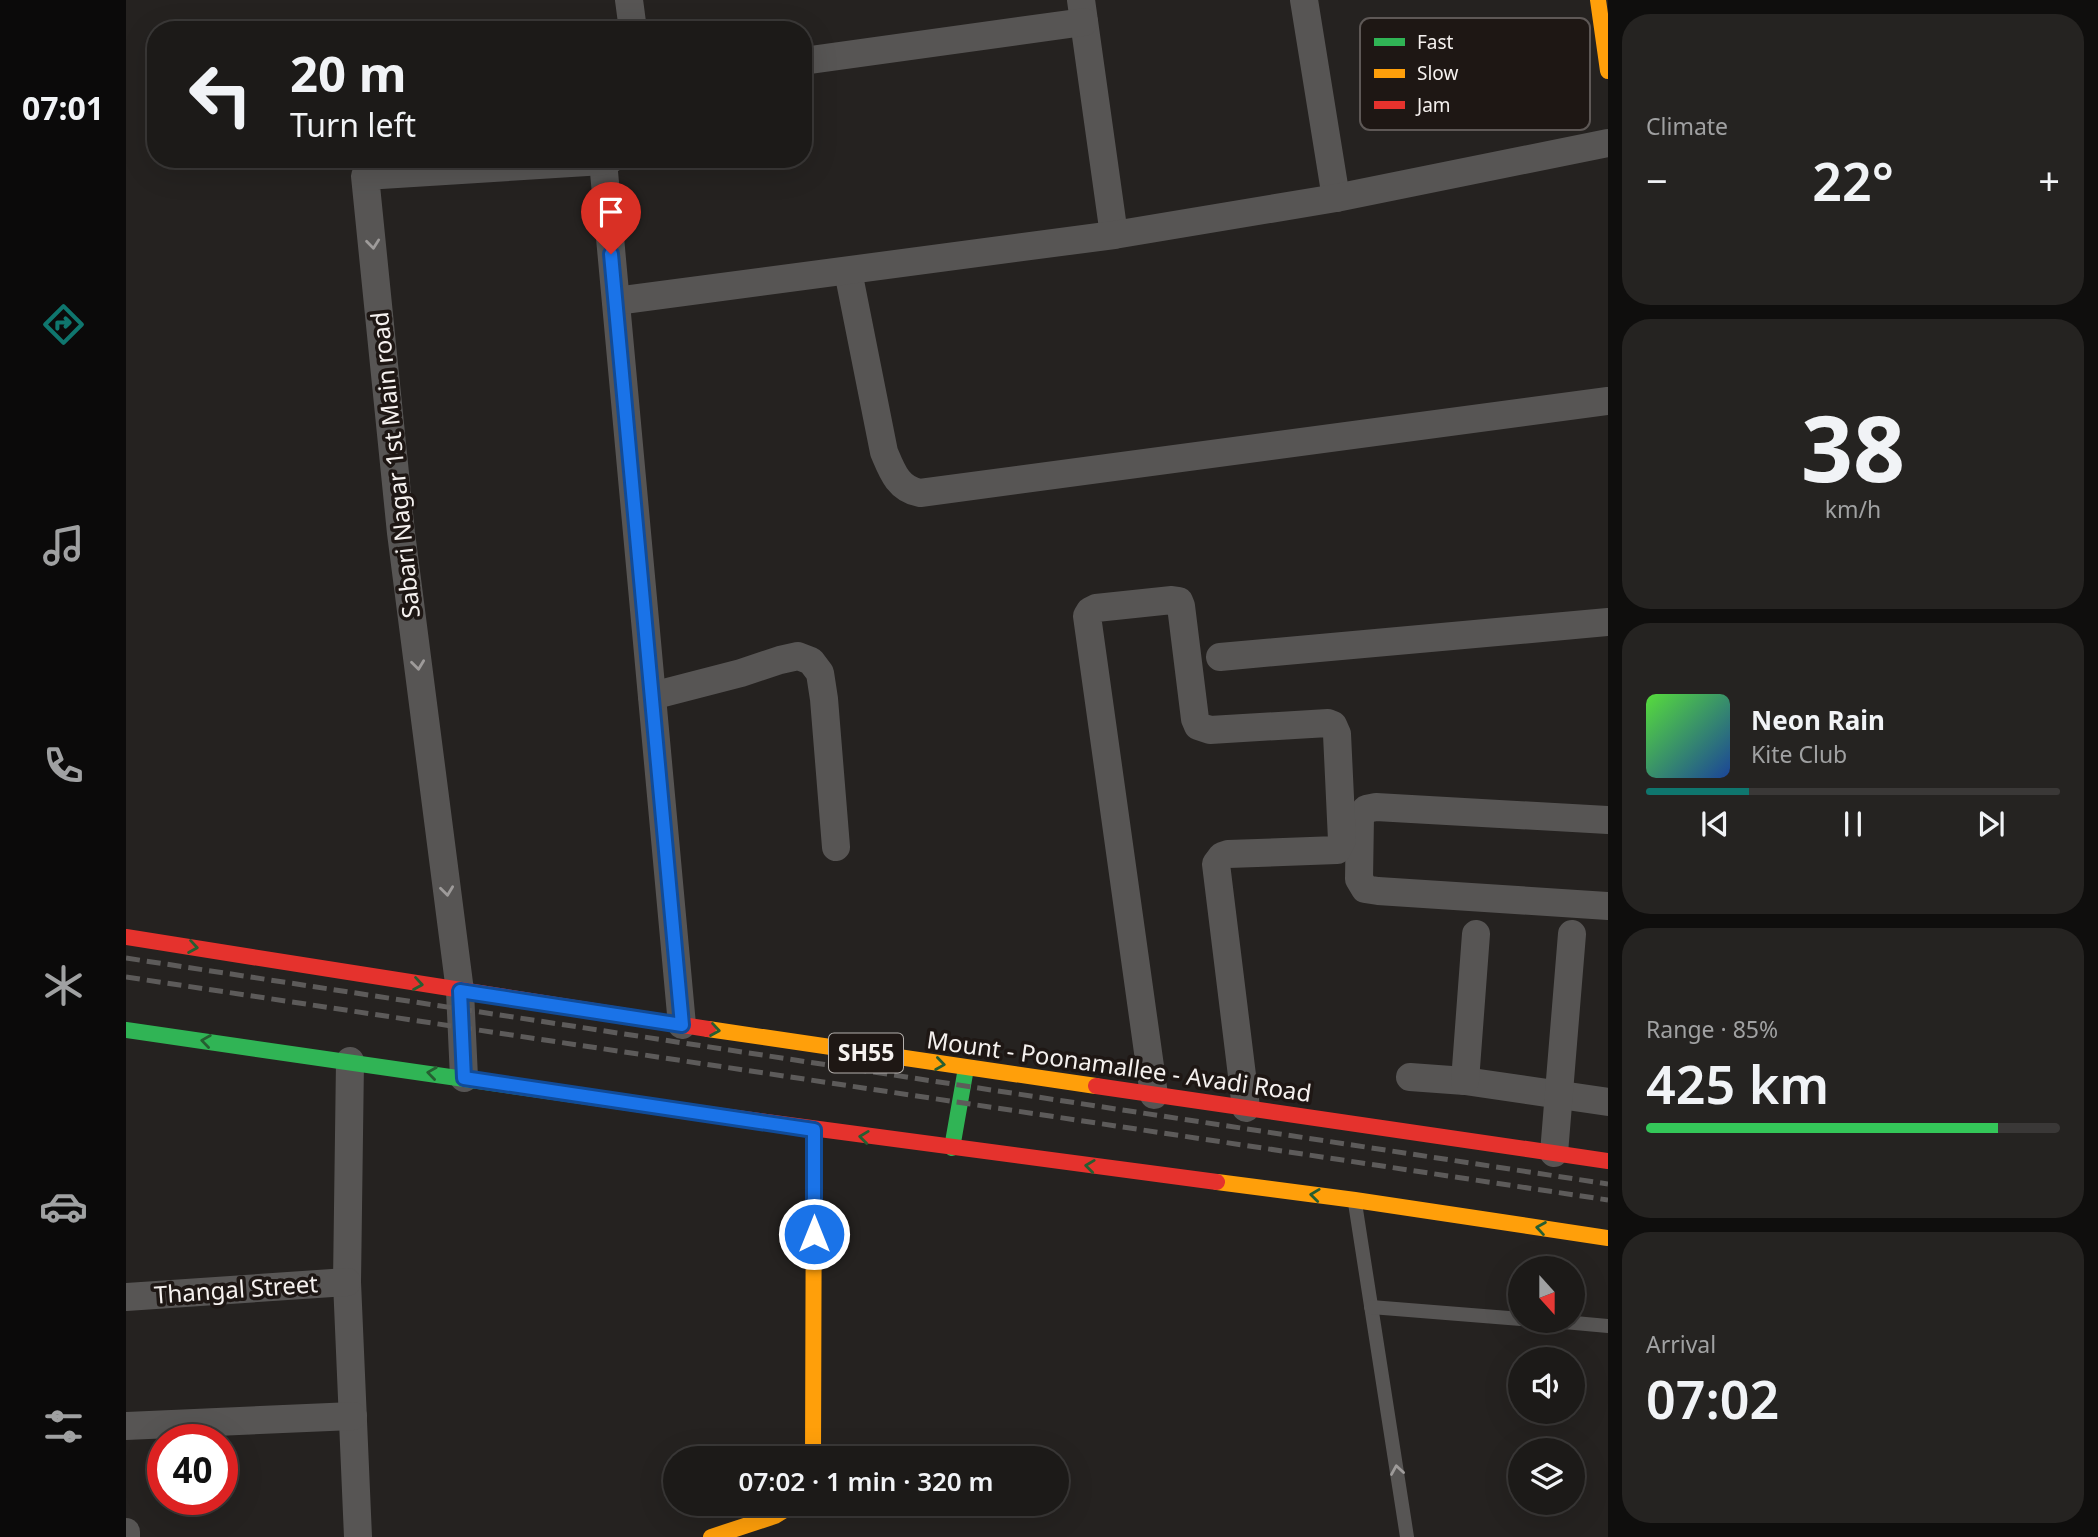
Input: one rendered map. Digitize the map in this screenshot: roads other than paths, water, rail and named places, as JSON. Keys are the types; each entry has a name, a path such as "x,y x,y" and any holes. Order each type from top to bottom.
{"main road":[{"path":"1598,0 1608,71"},
{"name":"Mount - Poonamallee - Avadi Road","path":"126,937 966,1068 1608,1161"},
{"path":"126,1030 814,1130 1355,1200 1608,1238"},
{"path":"952,1148 966,1068"},
{"path":"813,1446 814,1130"},
{"path":"711,1537 775,1516"}],"street":[{"path":"629,0 632,21"},
{"path":"1304,0 1336,198"},
{"path":"812,59 1082,11 1114,235"},
{"path":"615,301 1114,235 1336,198 1608,143"},
{"name":"Sabari Nagar 1st Main road","path":"464,1078 460,991 401,533 365,176 486,168"},
{"path":"607,168 615,301 682,1025"},
{"path":"848,271 884,452 892,473 902,485 909,491 920,493 1608,401"},
{"path":"1154,1095 1087,616 1096,608 1172,600 1179,601 1181,607 1198,726 1210,730 1328,723 1336,729 1342,840 1340,846 1331,851 1228,854 1218,859 1216,864 1245,1108"},
{"path":"1220,657 1608,622"},
{"path":"652,696 798,656 811,661 820,673 824,699 836,847"},
{"path":"1608,820 1376,807 1366,809 1360,816 1358,854 1359,879 1366,888 1378,891 1608,906"},
{"path":"1465,1081 1476,933"},
{"path":"1554,1153 1572,934"},
{"path":"350,1061 346,1282 358,1537"},
{"path":"1410,1077 1465,1081 1608,1102"},
{"name":"Thangal Street","path":"126,1297 346,1282"},
{"path":"126,1426 353,1416"}],"lane":[{"path":"1355,1200 1407,1537"},
{"path":"1371,1307 1508,1318"},
{"path":"1586,1324 1608,1326"}],"railway":[{"path":"126,958 1608,1184"},
{"path":"126,977 1608,1200"}]}
